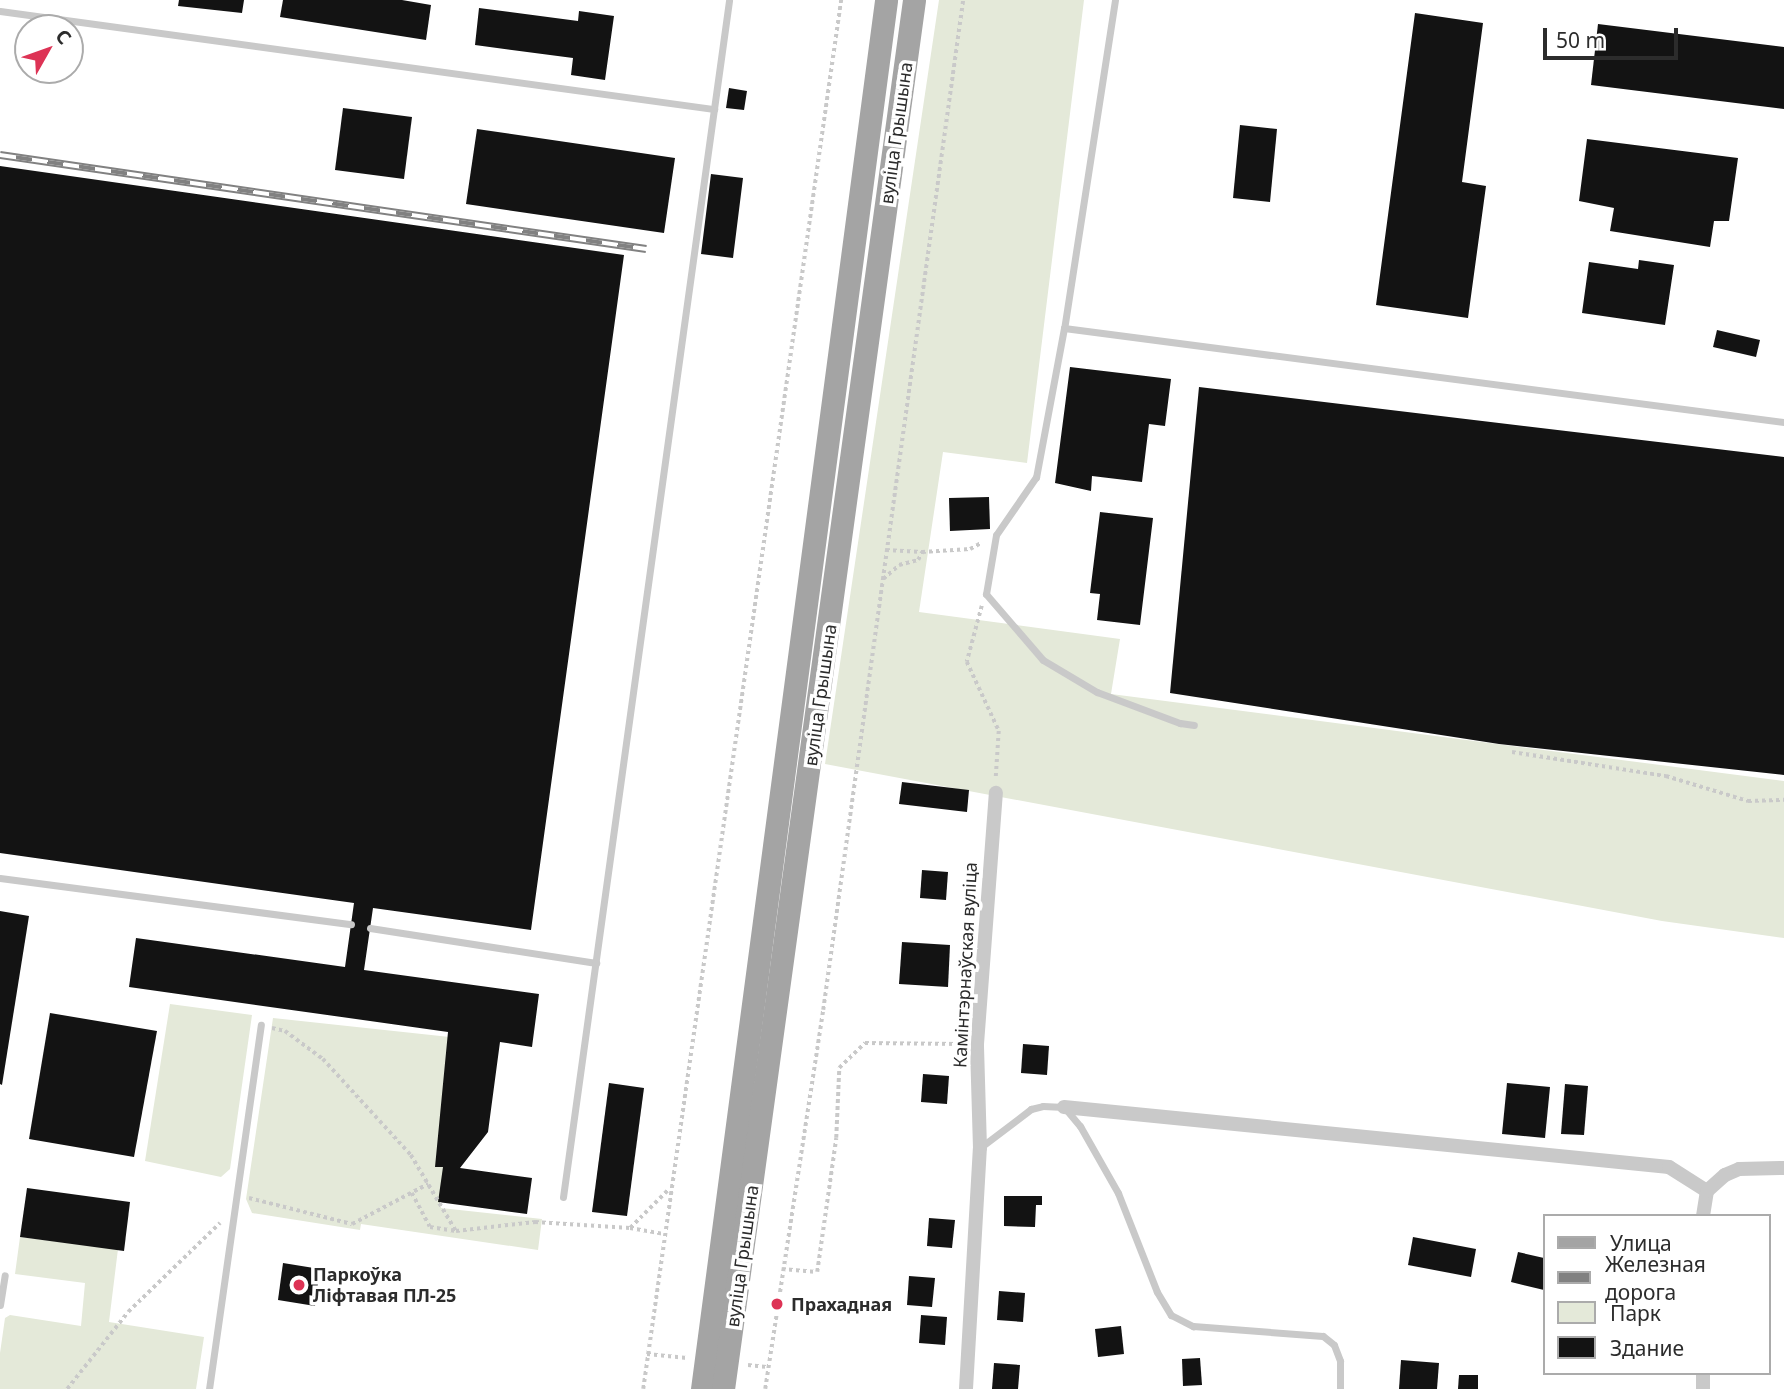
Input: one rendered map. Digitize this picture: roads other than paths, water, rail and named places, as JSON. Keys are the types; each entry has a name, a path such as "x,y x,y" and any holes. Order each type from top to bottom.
{"main road":[{"name":"вуліца Грышына","path":"702,1389 886,0"},
{"name":"вуліца Грышына","path":"723,1389 914,0"}],"street":[{"name":"Камінтэрнаўская вуліца","path":"965,1389 980,1148 977,1044 996,793"},
{"path":"1063,1107 1669,1167 1707,1191"},
{"path":"1703,1214 1707,1191 1725,1175 1739,1169 1784,1167"}],"lane":[{"path":"563,1197 729,0"},
{"path":"1115,0 1064,328 1037,477 996,535 986,594 1043,660 1097,692 1180,723 1194,725"},
{"path":"0,11 714,109"},
{"path":"1064,328 1784,422"},
{"path":"0,878 351,924"},
{"path":"370,928 596,962"},
{"path":"209,1389 261,1025"},
{"path":"980,1148 1031,1109 1043,1105 1063,1107 1080,1126 1118,1193 1157,1292 1171,1315 1193,1326 1323,1336 1334,1345 1340,1361 1340,1389"},
{"path":"0,1305 5,1275"}],"railway":[{"path":"0,155 646,249"}],"place":[{"name":"Паркоўка Ліфтавая ПЛ-25","path":"299,1285"},
{"name":"Прахадная","path":"777,1304"}]}
